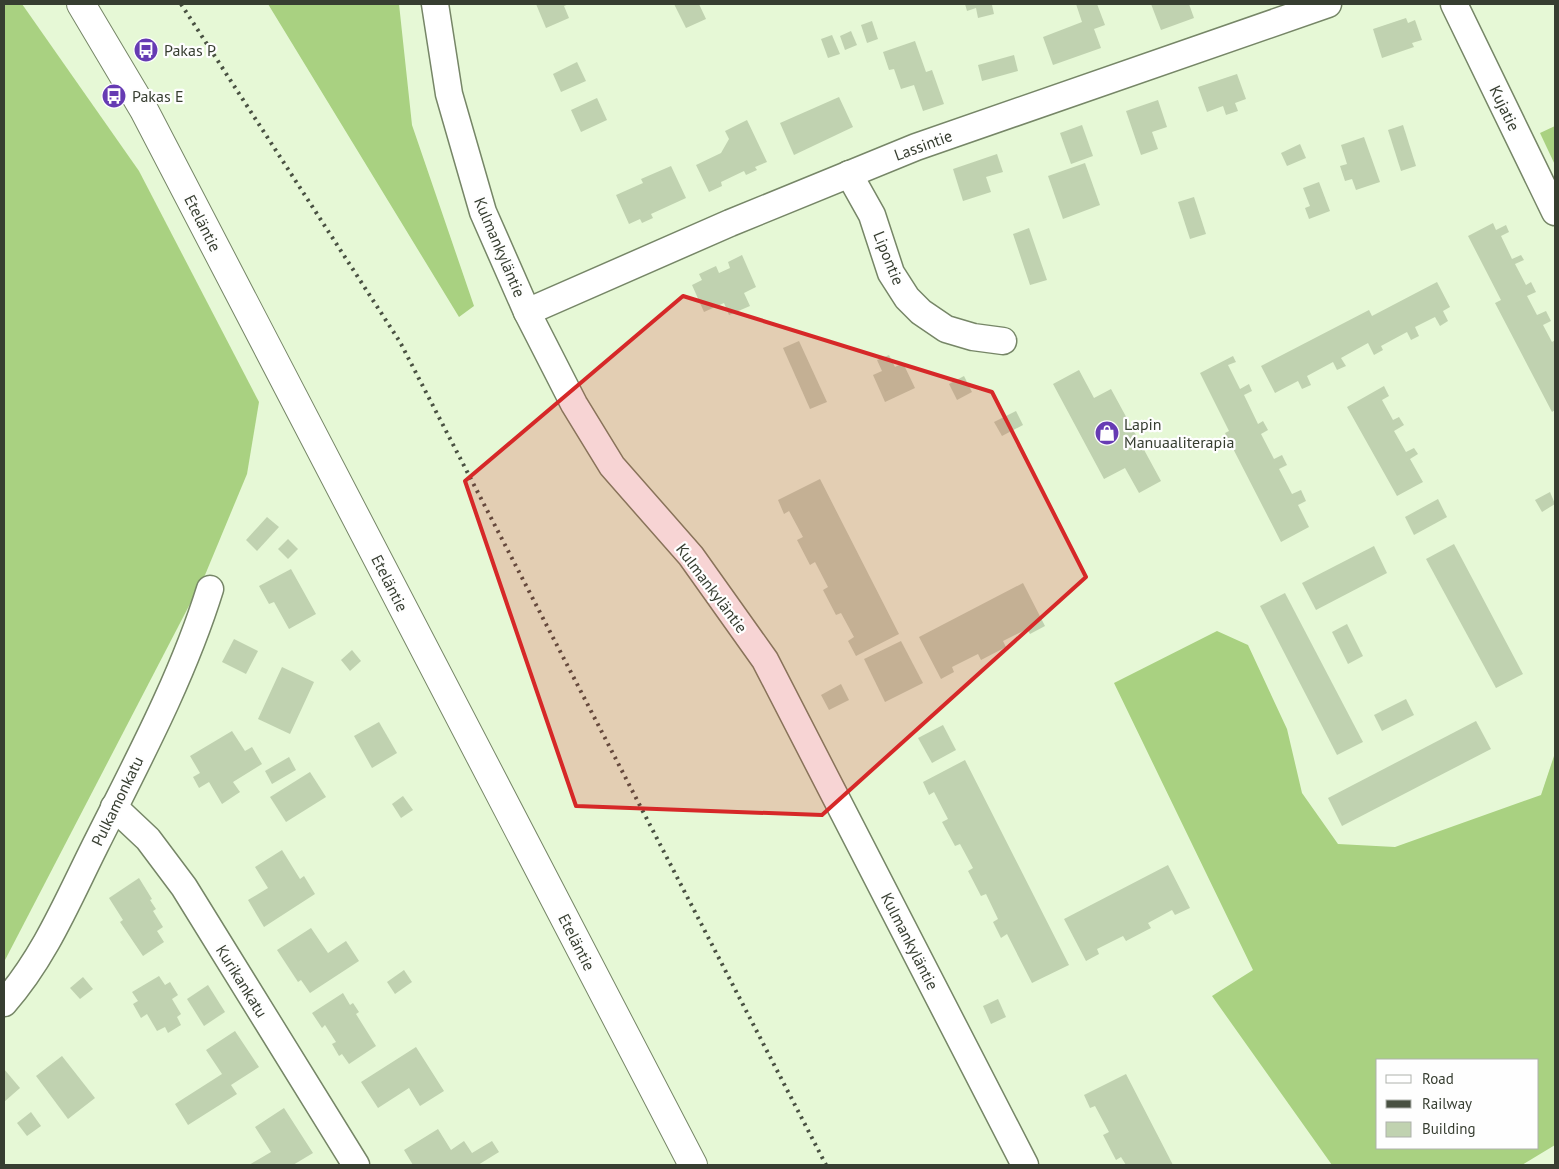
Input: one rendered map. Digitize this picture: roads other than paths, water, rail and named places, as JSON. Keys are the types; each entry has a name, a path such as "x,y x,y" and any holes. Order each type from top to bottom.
{"main road":[{"name":"Eteläntie","path":"81,4 144,110 693,1165"}],"street":[{"name":"Kulmankyläntie","path":"435,4 449,94 483,212 527,312 574,404 612,466 690,556 765,660 1025,1165"},
{"name":"Lassintie","path":"527,312 730,223 916,147 1328,4"},
{"name":"Kujatie","path":"1454,4 1555,212"},
{"name":"Lipontie","path":"849,174 872,215 891,273 908,298 921,312 946,329 973,337 1003,341"},
{"name":"Pulkamonkatu","path":"4,1003 37,959 114,807 179,674 210,589"},
{"name":"Kurikankatu","path":"114,807 148,839 184,887 356,1165"}],"railway":[{"path":"181,4 400,342 826,1165"}],"place":[{"name":"Pakas P","path":"146,50"},
{"name":"Pakas E","path":"114,96"},
{"name":"Lapin Manuaaliterapia","path":"1107,433"}]}
